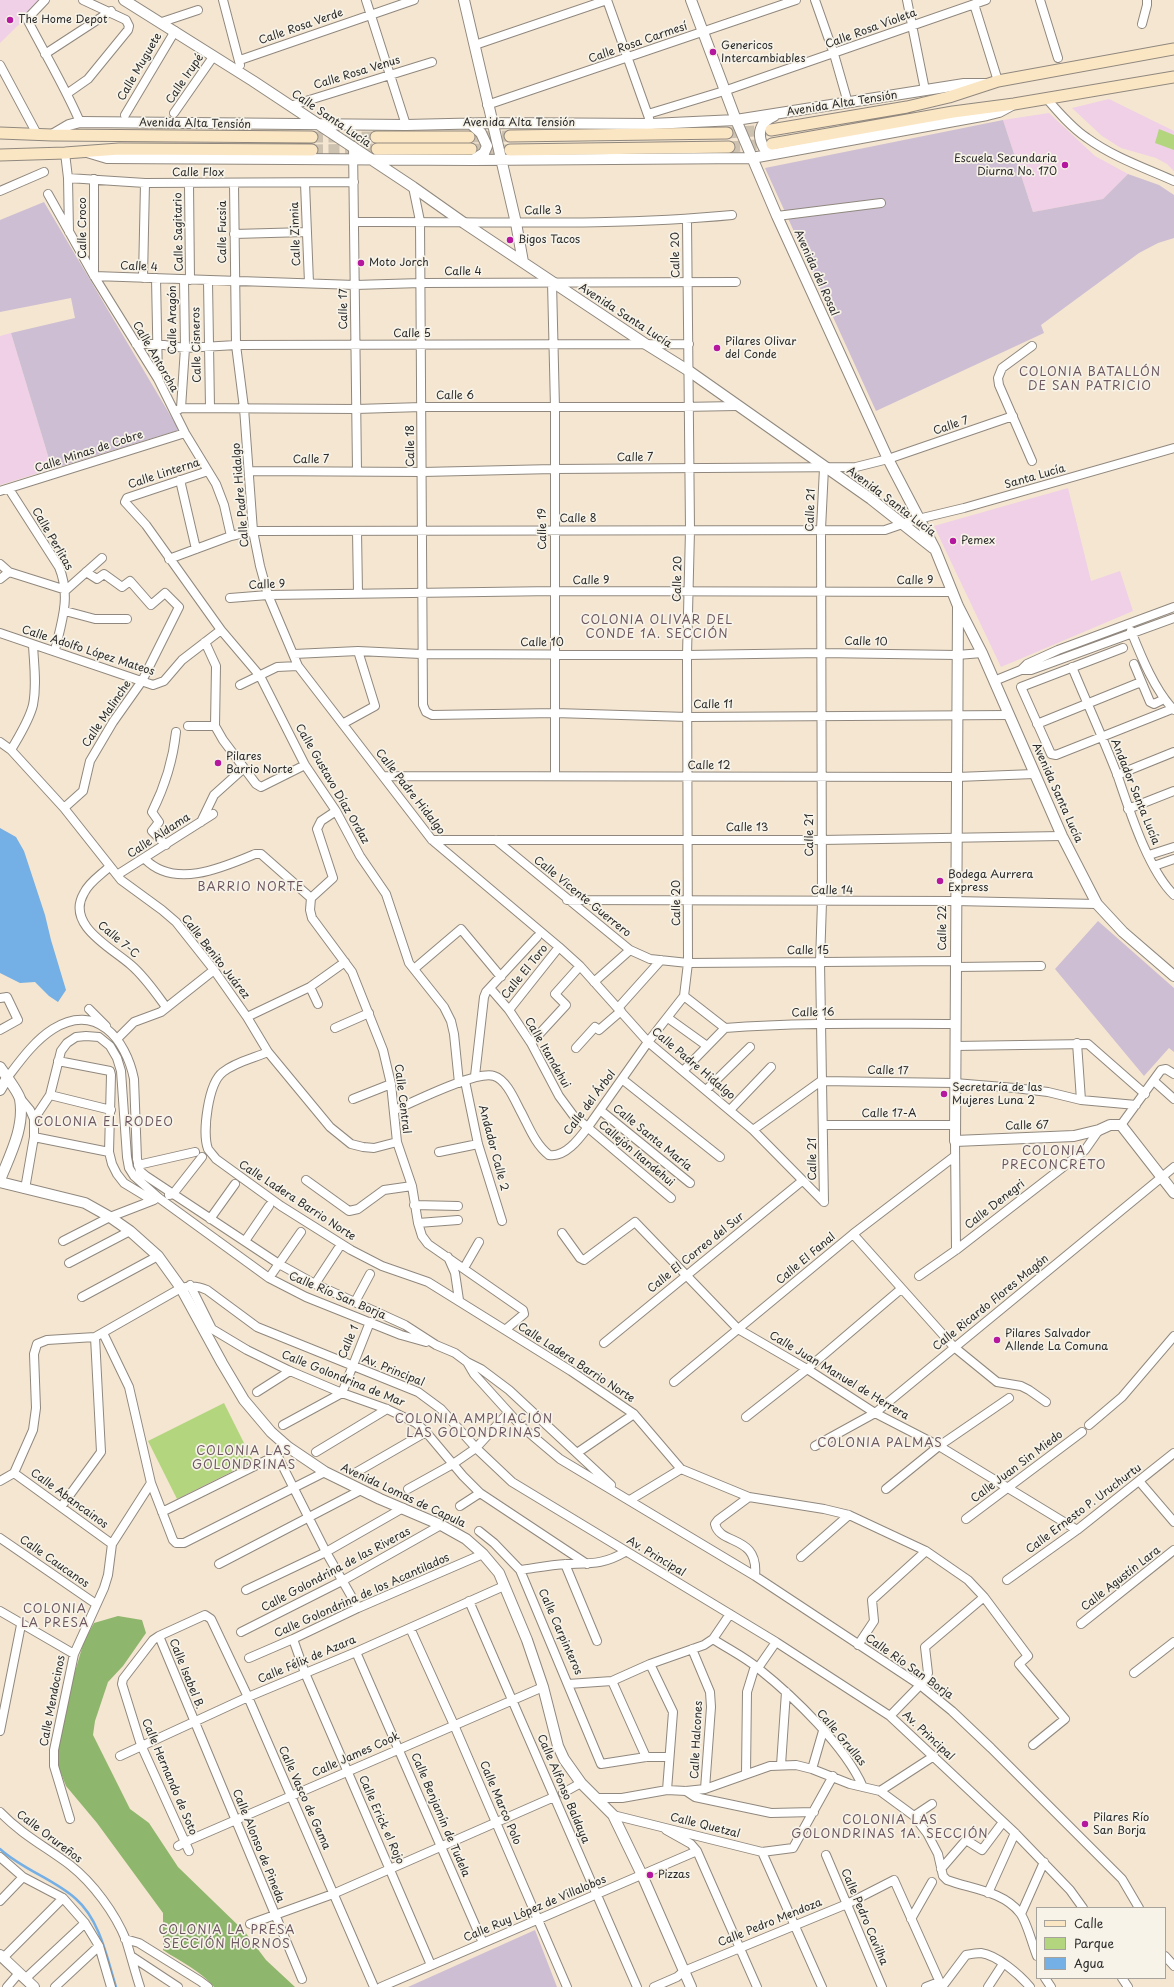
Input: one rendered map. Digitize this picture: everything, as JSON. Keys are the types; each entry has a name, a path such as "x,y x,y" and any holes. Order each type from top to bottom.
{"main road":[{"name":"Avenida Alta Tensión","path":"771,130 907,107 949,97 998,81 1174,49"},
{"path":"773,149 953,112 1048,99 1174,77"},
{"name":"Avenida Alta Tensión","path":"0,133 52,135 312,137"},
{"name":"Avenida Alta Tensión","path":"510,136 727,133"},
{"name":"Avenida Alta Tensión","path":"376,136 469,137"},
{"path":"510,150 729,147"},
{"path":"377,149 472,155"},
{"path":"0,155 84,151 312,150"}],"street":[{"path":"45,0 27,19 45,54 68,93 80,122"},
{"path":"68,93 88,79 128,30 129,26 126,20 83,0"},
{"name":"Calle Santa Lucía","path":"124,0 162,22 213,57 240,72 523,262"},
{"path":"223,0 240,60 240,72"},
{"path":"366,0 406,125"},
{"name":"Calle Rosa Verde","path":"240,60 414,0"},
{"path":"464,0 491,123 516,223 523,262"},
{"path":"475,46 607,0 650,119"},
{"name":"Avenida del Rosal","path":"691,0 724,91 777,216 888,459 935,549"},
{"name":"Calle Rosa Carmesí","path":"487,105 796,0"},
{"path":"816,0 848,103"},
{"path":"907,0 925,90"},
{"name":"Calle Rosa Violeta","path":"650,119 724,91 986,0"},
{"path":"1040,0 1058,58"},
{"path":"1142,24 1147,3 1155,0"},
{"path":"974,4 998,81"},
{"path":"162,22 198,10"},
{"path":"45,54 111,12"},
{"name":"Calle Muguete","path":"125,115 174,31"},
{"name":"Calle Irupé","path":"174,114 213,57"},
{"name":"Calle Rosa Venus","path":"290,106 432,62"},
{"path":"0,65 37,134"},
{"name":"Avenida Alta Tensión","path":"52,135 69,124 80,122 406,125 650,119 736,120 776,115 964,84 987,84"},
{"path":"1048,99 1059,112 1092,142 1174,181"},
{"path":"773,149 764,148 759,135 764,122 776,115"},
{"path":"84,151 107,158 370,159 472,155 484,153 487,146 481,133 470,124"},
{"name":"Calle 17","path":"352,146 354,182 357,471"},
{"path":"472,155 500,160 752,158 773,149"},
{"path":"65,153 68,178 70,232"},
{"path":"0,191 44,172"},
{"name":"Calle Flox","path":"68,178 189,184 354,182"},
{"name":"Calle Croco","path":"94,179 94,276"},
{"path":"143,278 145,183"},
{"name":"Calle Zinnia","path":"305,183 309,283"},
{"name":"Calle Sagitario","path":"187,280 189,184"},
{"name":"Calle Fucsia","path":"234,184 234,281"},
{"name":"Calle 18","path":"413,187 420,222 423,530 421,654 423,705"},
{"name":"Calle Antorcha","path":"48,194 94,276 178,410 185,433 220,494 231,536"},
{"path":"777,216 881,203"},
{"name":"Calle 3","path":"354,222 516,223 687,220 732,215"},
{"name":"Calle 20","path":"684,996 688,963 687,655 690,530 687,220"},
{"path":"234,234 307,232"},
{"name":"Avenida Santa Lucía","path":"523,262 644,343 689,371 824,468 871,499 901,524 935,549 958,606 982,653 1062,836 1097,904 1123,932 1174,976"},
{"name":"Calle 4","path":"94,276 355,285 421,283 736,282"},
{"path":"156,278 158,379"},
{"name":"Calle Aragón","path":"178,410 185,348 187,280"},
{"name":"Calle Cisneros","path":"208,281 210,408"},
{"name":"Calle Padre Hidalgo","path":"234,281 236,345 244,408 253,531 268,595 298,666 432,840 580,966 648,1042 753,1130 824,1202"},
{"name":"Calle 19","path":"552,282 555,408 554,775"},
{"name":"Calle 5","path":"136,344 157,344 185,348 236,345 421,346 644,343 689,344"},
{"path":"1032,346 1002,368 999,372 999,385 1032,461"},
{"name":"Calle 6","path":"178,410 210,408 356,409 422,407 555,408 737,406"},
{"name":"Calle 7","path":"249,471 422,472 554,469 856,467 888,459 1013,416"},
{"name":"Calle Minas de Cobre","path":"0,491 185,433"},
{"name":"Santa Lucía","path":"901,524 920,520 1174,448"},
{"name":"Calle 21","path":"824,468 821,529 822,902 820,962 821,1082 824,1125 824,1202"},
{"name":"Calle Linterna","path":"127,498 208,471"},
{"path":"180,480 196,549"},
{"name":"Calle Perlitas","path":"10,489 59,567 66,590 65,610 55,650"},
{"name":"Calle Gustavo Díaz Ordaz","path":"127,498 126,504 146,525 168,559 221,630 260,676 306,765 336,811 360,856 386,894 405,954 414,969 444,1007 451,1020 462,1082"},
{"name":"Calle 8","path":"168,559 231,536 253,531 885,530 901,524"},
{"path":"357,531 358,593"},
{"path":"0,564 8,572 66,590 102,558"},
{"path":"0,579 8,572"},
{"name":"Calle Malinche","path":"64,808 83,791 92,757 113,722 142,681 179,607 165,593 151,605 130,581 122,587 104,574 97,579 86,572"},
{"name":"Calle 9","path":"230,598 268,595 358,593 554,591 952,592"},
{"name":"Calle 22","path":"956,1250 954,1083 958,606"},
{"path":"994,681 1020,670 1027,664 1058,650 1129,625 1174,606"},
{"path":"65,610 102,620 127,619"},
{"path":"1020,670 1031,670 1174,618"},
{"path":"1123,648 1022,686 1021,689 1050,752 1056,755 1173,709 1164,699 1129,625"},
{"name":"Calle Adolfo López Mateos","path":"0,633 33,645 55,650 154,685 164,680 182,660 221,630"},
{"path":"205,642 216,666 215,726 223,740 256,784 261,787 306,765"},
{"path":"11,750 27,721 32,705 35,687 33,645"},
{"path":"344,724 375,706 358,652"},
{"name":"Calle 10","path":"294,654 358,652 421,654 687,655 822,652 957,655 982,653"},
{"path":"1134,664 1152,703 1164,699"},
{"path":"240,685 276,667 298,666"},
{"name":"Andador Santa Lucía","path":"1072,667 1117,775 1128,809 1154,866 1174,895"},
{"path":"1037,724 1141,682"},
{"name":"Calle 11","path":"423,705 426,712 432,716 554,713 688,717 1009,715"},
{"path":"188,726 215,726"},
{"path":"166,845 152,831 159,822 152,812 163,791 169,771 176,732"},
{"name":"Calle Benito Juárez","path":"0,742 11,750 64,808 117,875 176,922 214,970 268,1052 330,1127 351,1144 363,1148 374,1148 397,1142"},
{"path":"1117,775 1174,752"},
{"path":"201,822 214,795 244,768"},
{"name":"Calle 12","path":"384,776 554,775 688,777 957,777 1034,774"},
{"path":"1128,809 1174,791"},
{"path":"145,859 152,867 161,872 194,873 212,871 255,854 261,854 311,898 333,878 334,874 317,829 321,821 336,811"},
{"name":"Calle Aldama","path":"117,875 145,859 213,814"},
{"name":"Calle 13","path":"432,840 821,840 1062,836"},
{"name":"Calle Vicente Guerrero","path":"496,840 567,900 630,950 650,959 661,960"},
{"path":"1149,855 1174,847"},
{"path":"1154,866 1174,859"},
{"name":"Calle 7-C","path":"110,867 83,893 80,908 82,917 86,927 93,935 131,965 153,988 166,1007"},
{"name":"Calle Central","path":"311,898 310,910 312,918 345,962 358,984 383,1050 391,1084 394,1110 394,1130 412,1186 418,1223 425,1241 464,1268 474,1277 523,1310 524,1314 505,1330"},
{"name":"Calle 14","path":"567,900 822,902 956,901 1097,904"},
{"path":"414,969 459,930 462,930 501,977"},
{"path":"475,1076 482,1003 486,992 537,937"},
{"name":"Calle El Toro","path":"508,1010 559,947"},
{"path":"594,982 630,950"},
{"path":"576,1048 595,1027 600,1030 620,1010 661,960"},
{"name":"Calle 15","path":"661,960 688,963 820,962 1041,966"},
{"path":"246,1017 310,987 345,962"},
{"path":"531,1043 566,1005 555,994 580,966"},
{"path":"118,1038 134,1022 156,1016 214,970"},
{"path":"310,987 318,1004"},
{"name":"Calle Itandehui","path":"490,988 508,1010 531,1043 565,1106 588,1128"},
{"path":"683,1071 725,1028 684,996"},
{"name":"Calle del Árbol","path":"394,1110 475,1076 495,1076 503,1081 540,1146 549,1155 556,1155 567,1149 588,1128 648,1042 684,996"},
{"path":"0,1030 17,1022 18,1018 7,997 2,997"},
{"path":"63,1241 110,1216 155,1199 173,1194 198,1154 138,1166 134,1079 132,1067 118,1038 89,1009"},
{"path":"335,1028 369,1013"},
{"path":"668,1018 707,1046"},
{"path":"0,1090 7,1078 26,1054 42,1037 53,1029 66,1023 80,1020 92,1022 108,1028"},
{"name":"Calle 16","path":"725,1028 821,1024 955,1024"},
{"name":"Calle Río San Borja","path":"34,1119 50,1095 61,1051 67,1043 76,1037 99,1037 110,1046 121,1071 129,1168 134,1176 155,1199 269,1278 306,1297 400,1335 436,1345 455,1353 467,1362 480,1368 509,1390 626,1498"},
{"path":"955,1046 1077,1043 1092,1046 1145,1094"},
{"path":"1077,1043 1081,1100"},
{"path":"706,1090 750,1047"},
{"name":"Calle Ladera Barrio Norte","path":"268,1052 231,1067 222,1072 216,1080 207,1113 208,1149 226,1167 281,1206 351,1250 382,1266 422,1279 459,1300 571,1371 634,1414 681,1469 749,1497 824,1509 849,1515 926,1551 955,1569 984,1597 1028,1656 1019,1664 1065,1719 1033,1746"},
{"path":"58,1061 106,1070 111,1075 109,1152 117,1174 124,1183 155,1199"},
{"path":"0,1067 20,1098 30,1110 34,1119 34,1137 25,1189"},
{"path":"730,1110 771,1067"},
{"path":"1121,1125 1155,1082 1164,1068 1174,1074"},
{"path":"622,1079 720,1157"},
{"name":"Andador Calle 2","path":"462,1082 478,1144 502,1221"},
{"path":"753,1130 821,1082"},
{"name":"Calle 17","path":"821,1082 954,1083 1048,1092 1081,1100 1136,1105"},
{"path":"1155,1082 1174,1099"},
{"path":"353,1099 391,1084"},
{"path":"50,1095 111,1110"},
{"path":"0,1181 18,1136 20,1123 20,1098"},
{"name":"Calle Santa María","path":"600,1110 690,1183"},
{"name":"Calle 17-A","path":"824,1125 954,1125"},
{"path":"1099,1130 1110,1125 1121,1125 1136,1142 1174,1193"},
{"name":"Callejón Itandehui","path":"588,1128 671,1198"},
{"name":"Calle 67","path":"955,1141 1074,1136 1099,1130"},
{"name":"Calle Denegri","path":"919,1276 956,1250 1086,1150 1099,1130"},
{"path":"34,1137 109,1152"},
{"path":"439,1152 478,1144"},
{"name":"Calle El Fanal","path":"674,1382 853,1234 955,1156"},
{"name":"Calle Río San Borja","path":"138,1166 146,1176 278,1264 315,1284 405,1325 436,1345"},
{"name":"Calle Ricardo Flores Magón","path":"815,1446 875,1413 1174,1167"},
{"path":"306,1180 349,1211 354,1211 384,1190 412,1186"},
{"name":"Avenida Lomas de Capula","path":"0,1181 25,1189 85,1203 110,1216 130,1231 158,1256 186,1287 222,1363 244,1400 271,1432 288,1447 325,1472 361,1490 441,1525 466,1539 484,1554 499,1574 527,1640 543,1687 558,1746 569,1768 595,1798 613,1815 642,1875 691,1987"},
{"name":"Calle El Correo del Sur","path":"604,1343 802,1181"},
{"path":"210,1219 235,1184"},
{"path":"414,1205 458,1206"},
{"path":"245,1241 269,1206"},
{"path":"418,1223 458,1220"},
{"name":"Calle Juan Manuel de Herrera","path":"562,1233 580,1258 584,1260 635,1222 687,1274 738,1329 875,1413 939,1446 1077,1530"},
{"path":"69,1263 130,1231"},
{"path":"269,1278 301,1232"},
{"path":"853,1234 901,1290 954,1347 997,1382 1021,1386 1046,1402"},
{"path":"464,1268 479,1242"},
{"path":"315,1284 338,1249"},
{"path":"82,1297 158,1256"},
{"path":"448,1257 455,1273 459,1300"},
{"path":"355,1302 370,1274"},
{"path":"0,1480 14,1473 33,1430 35,1419 34,1354 37,1344 48,1340 95,1337 186,1287"},
{"name":"Calle Golondrina de Mar","path":"186,1287 212,1329 247,1350 290,1371 342,1393 407,1417 426,1432 480,1493 587,1564"},
{"name":"Av. Principal","path":"186,1287 207,1290 257,1327 418,1392 430,1399 476,1448 512,1482 625,1552 776,1642 890,1716 1015,1833 1070,1890 1081,1907"},
{"path":"746,1417 807,1370 901,1290"},
{"name":"Calle 1","path":"342,1393 351,1366 370,1322"},
{"path":"103,1333 129,1387 151,1483 173,1540 176,1543 184,1543 325,1472"},
{"path":"1089,1425 1122,1397 1174,1336"},
{"path":"61,1507 101,1452 95,1337"},
{"name":"Calle Río San Borja","path":"467,1362 474,1374 521,1426 560,1459 755,1576 920,1686 952,1711 1122,1879 1138,1907"},
{"path":"257,1392 290,1371"},
{"path":"283,1425 342,1393"},
{"path":"886,1489 939,1446 1010,1398"},
{"path":"316,1452 387,1409"},
{"path":"408,1489 453,1464 476,1448 508,1412"},
{"path":"577,1453 634,1414"},
{"path":"355,1473 426,1432"},
{"name":"Calle Juan Sin Miedo","path":"966,1519 1082,1432"},
{"path":"162,1512 277,1455 288,1447"},
{"name":"Calle Ernesto P. Uruchurtu","path":"1007,1580 1077,1530 1174,1454"},
{"path":"277,1455 308,1518 358,1608"},
{"path":"626,1498 681,1469"},
{"name":"Calle Abancainos","path":"14,1473 112,1544"},
{"path":"1139,1481 1174,1522"},
{"name":"Calle Mendocinos","path":"70,1819 54,1766 54,1750 74,1654 108,1575 112,1544 151,1483"},
{"path":"218,1564 361,1490"},
{"path":"460,1506 480,1493"},
{"path":"749,1497 718,1520 715,1524 716,1528 722,1533 748,1548 756,1564 755,1576"},
{"path":"246,1590 326,1552 403,1508"},
{"path":"801,1557 849,1515"},
{"name":"Calle Golondrina de las Riveras","path":"241,1632 342,1581 441,1525"},
{"name":"Calle Carpinteros","path":"479,1531 494,1543 520,1570 568,1684 612,1681 713,1639"},
{"name":"Calle Caucanos","path":"0,1538 96,1604"},
{"name":"Calle Agustín Lara","path":"1081,1624 1174,1550"},
{"path":"858,1645 874,1621 872,1600 926,1551"},
{"path":"520,1570 565,1564 603,1562 625,1552"},
{"name":"Calle Golondrina de los Acantilados","path":"249,1658 358,1608 484,1554"},
{"path":"565,1564 597,1641"},
{"name":"Calle Félix de Azara","path":"120,1756 248,1697 356,1652 504,1586"},
{"path":"890,1716 926,1679 928,1673 925,1647 984,1597"},
{"name":"Calle Alfonso Baldaya","path":"469,1601 637,1987"},
{"path":"0,1612 74,1654"},
{"path":"713,1639 730,1614"},
{"name":"Calle Vasco de Gama","path":"159,1636 201,1615 205,1615 211,1619 248,1697 374,1987"},
{"path":"0,1731 21,1625"},
{"name":"Calle Marco Polo","path":"410,1628 454,1725 567,1987"},
{"name":"Calle Hernando de Soto","path":"159,1636 148,1645 123,1679 122,1689 141,1745 182,1844 189,1851"},
{"name":"Calle Isabel B.","path":"159,1636 194,1722"},
{"name":"Calle Erick el Rojo","path":"293,1639 305,1673 431,1966"},
{"name":"Calle Grullas","path":"713,1639 757,1667 786,1692 823,1731 856,1772 863,1787"},
{"path":"746,1774 747,1692 757,1667 776,1642"},
{"path":"1134,1673 1174,1642"},
{"name":"Calle Halcones","path":"692,1649 710,1692 711,1706 705,1788"},
{"name":"Calle Benjamín de Tudela","path":"356,1652 483,1943"},
{"path":"650,1664 673,1712 667,1790"},
{"path":"612,1681 646,1757"},
{"path":"568,1684 601,1764 646,1757 669,1757"},
{"name":"Calle James Cook","path":"182,1844 399,1748 543,1687"},
{"path":"781,1765 786,1692"},
{"name":"Calle Alonso de Pineda","path":"194,1722 302,1979"},
{"path":"812,1769 823,1731"},
{"path":"880,1791 934,1756"},
{"path":"595,1798 622,1798 667,1790 686,1791 705,1788 758,1769 781,1765 812,1769 850,1784 880,1791 914,1816 938,1854 943,1876 947,1880 988,1893 1005,1901 1021,1914 1036,1953"},
{"path":"686,1791 695,1796 771,1813 814,1812 833,1776"},
{"path":"564,1793 581,1783"},
{"path":"250,1924 274,1914 333,1894 554,1797"},
{"path":"914,1816 932,1804"},
{"name":"Calle Orureños","path":"0,1812 13,1826 70,1866 93,1887 113,1916 125,1939 140,1987"},
{"name":"Calle Quetzal","path":"613,1815 660,1827 677,1829 762,1852 793,1848 814,1812"},
{"path":"941,1869 966,1840 982,1850 1003,1822"},
{"path":"660,1827 691,1844 697,1850 757,1987"},
{"path":"988,1893 1015,1833"},
{"name":"Calle Ruy López de Villalobos","path":"381,1987 697,1850"},
{"path":"762,1852 822,1987"},
{"name":"Calle Pedro Cavilha","path":"826,1855 882,1987"},
{"path":"0,1857 23,1877 62,1898 85,1923 99,1946 111,1987"},
{"path":"1021,1914 1044,1862"},
{"path":"0,1902 23,1877"},
{"name":"Calle Pedro Mendoza","path":"654,1987 676,1977 684,1971 846,1904 894,1880 911,1919"},
{"path":"932,1882 911,1919 941,1985"},
{"path":"34,1987 2,1956 62,1898"},
{"path":"7,1987 85,1923"},
{"path":"125,1939 138,1943 208,1987"},
{"path":"55,1987 99,1946"},
{"path":"926,1987 941,1985 966,1955 982,1953 990,1955 1003,1964 1021,1977 1030,1987"},
{"path":"131,1956 178,1987"},
{"path":"1166,1957 1174,1966"},
{"path":"988,1987 1003,1964"}],"shaded area":[{"name":"The Home Depot","path":"0,0 44,0 0,43"},
{"path":"1109,99 1174,131 1174,171 1167,164 1156,158 1121,148 1102,136 1072,108"},
{"name":"Escuela Secundaria Diurna No. 170","path":"1049,113 1095,156 1128,174 1103,199 1033,212 1003,120"},
{"path":"1003,120 1033,212 1103,199 1128,174 1159,185 1174,195 1174,238 1158,243 1139,253 1041,325 1044,333 876,411 765,168"},
{"path":"44,202 179,430 52,469 11,333 75,318 71,298 0,312 0,220"},
{"path":"11,333 52,469 0,485 0,336"},
{"path":"1068,488 1091,581 1120,571 1133,611 1001,667 934,526"},
{"path":"1098,921 1174,988 1174,1052 1169,1048 1144,1076 1055,969"},
{"path":"535,1930 557,1987 408,1987"}],"green space":[{"path":"1159,129 1174,135 1174,150 1155,143"},
{"path":"224,1403 253,1461 177,1499 148,1441"},
{"path":"118,1616 142,1620 146,1633 123,1666 108,1682 95,1721 93,1735 130,1809 149,1823 178,1867 245,1932 266,1960 295,1987 214,1987 197,1971 163,1950 163,1913 97,1823 66,1786 56,1761 63,1715 84,1641 94,1623"}],"water":[{"path":"0,828 16,837 24,851 45,915 66,990 58,1002 49,996 35,982 20,983 0,973"}],"waterway":[{"path":"0,1849 18,1863 67,1892 84,1908 97,1928 102,1940 116,1987"}],"tunnel":[{"path":"727,133 770,130"},
{"path":"469,137 510,136"},
{"path":"312,137 376,137"},
{"path":"729,147 772,144"},
{"path":"312,150 377,149"},
{"path":"471,149 508,150"}],"place":[{"name":"The Home Depot","path":"10,20"},
{"name":"Genericos Intercambiables","path":"713,52"},
{"name":"Escuela Secundaria Diurna No. 170","path":"1065,165"},
{"name":"Bigos Tacos","path":"510,240"},
{"name":"Moto Jorch","path":"361,263"},
{"name":"Pilares Olivar del Conde","path":"717,348"},
{"name":"Pemex","path":"953,541"},
{"name":"Pilares Barrio Norte","path":"218,763"},
{"name":"Bodega Aurrera Express","path":"940,881"},
{"name":"Secretaría de las Mujeres Luna 2","path":"944,1094"},
{"name":"Pilares Salvador Allende La Comuna","path":"997,1340"},
{"name":"Pilares Río San Borja","path":"1085,1824"},
{"name":"Pizzas","path":"650,1875"}],"district":[{"name":"COLONIA BATALLÓN DE SAN PATRICIO","path":"1090,380"},
{"name":"COLONIA OLIVAR DEL CONDE 1A. SECCIÓN","path":"657,628"},
{"name":"BARRIO NORTE","path":"251,888"},
{"name":"COLONIA EL RODEO","path":"104,1123"},
{"name":"COLONIA PRECONCRETO","path":"1054,1159"},
{"name":"COLONIA AMPLIACIÓN LAS GOLONDRINAS","path":"474,1427"},
{"name":"COLONIA PALMAS","path":"880,1444"},
{"name":"COLONIA LAS GOLONDRINAS","path":"244,1459"},
{"name":"COLONIA LA PRESA","path":"55,1617"},
{"name":"COLONIA LAS GOLONDRINAS 1A. SECCIÓN","path":"890,1828"},
{"name":"COLONIA LA PRESA SECCIÓN HORNOS","path":"227,1938"}]}
